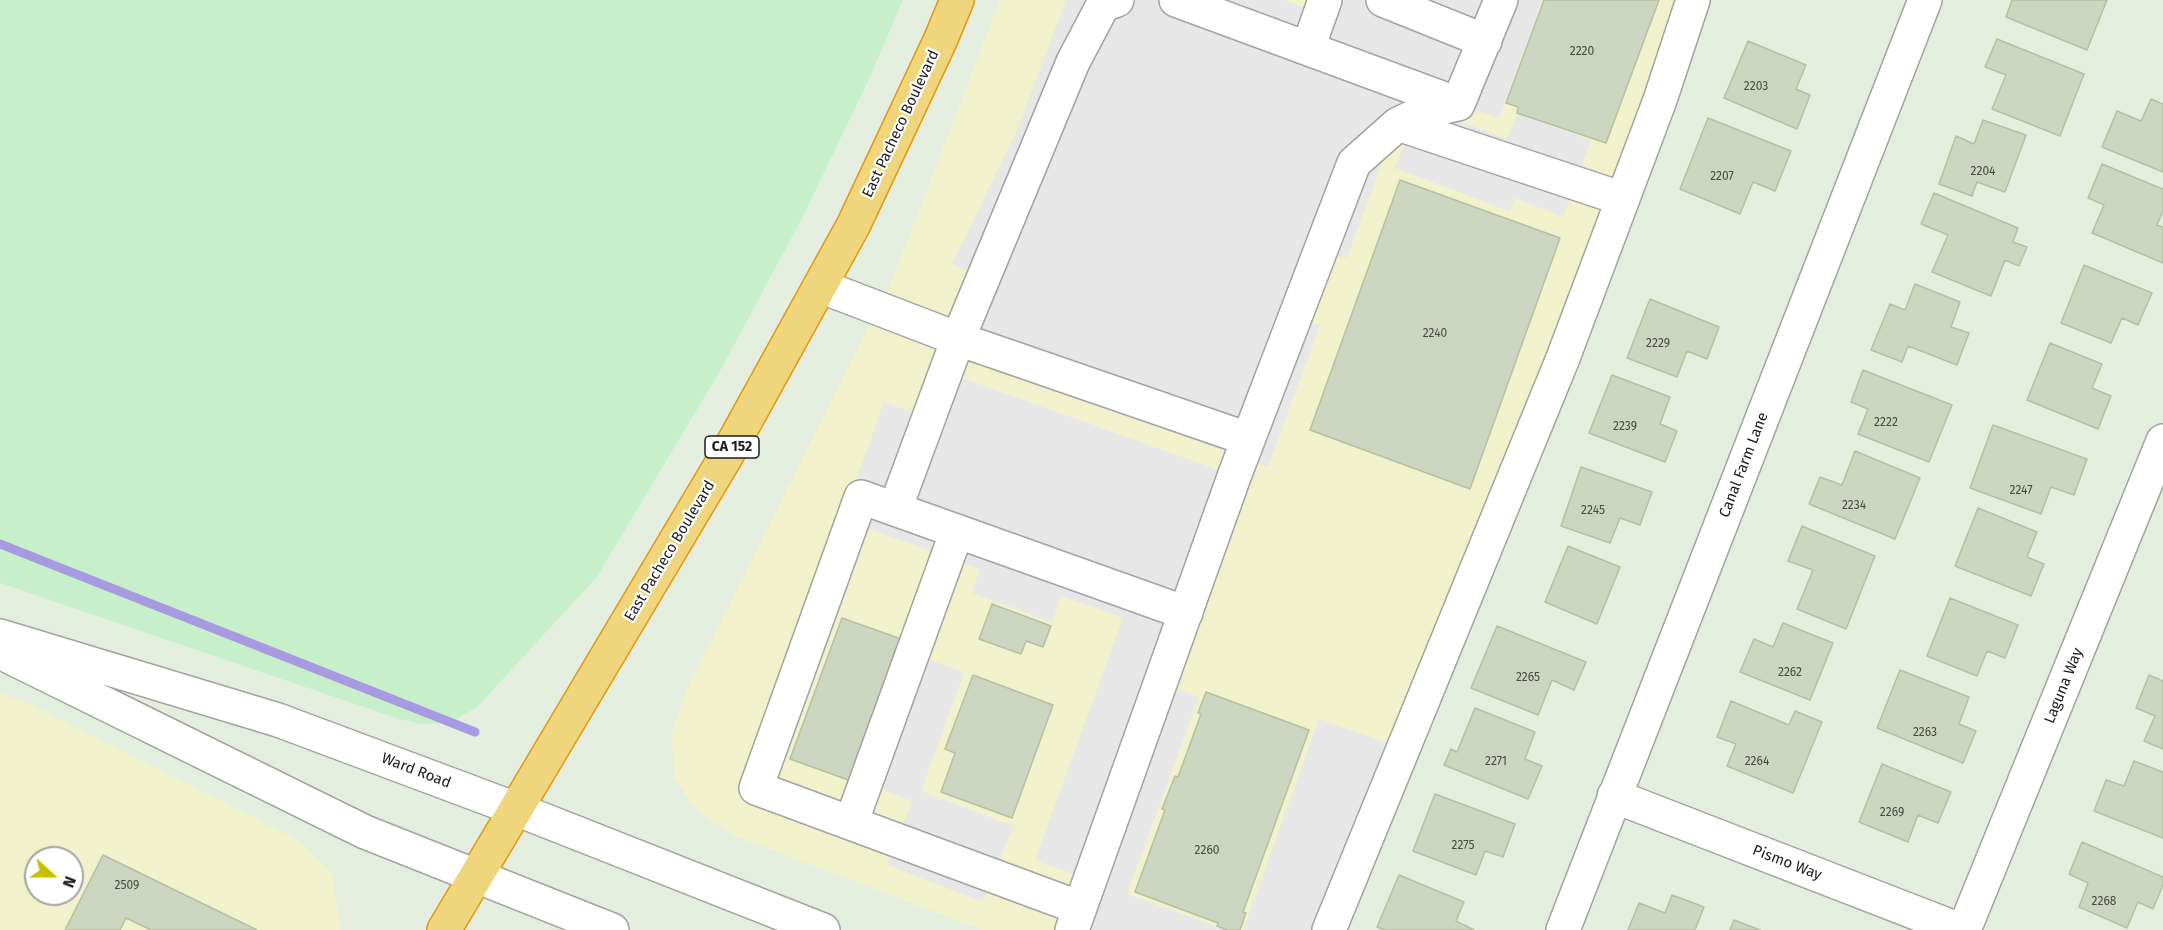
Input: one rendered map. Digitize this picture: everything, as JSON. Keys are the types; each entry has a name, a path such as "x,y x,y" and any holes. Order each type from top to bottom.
{"highway":[{"name":"East Pacheco Boulevard","path":"444,930 726,458 858,216 940,42 957,0"}],"street":[{"path":"895,509 958,339 1073,62 1103,5 1117,0"},
{"path":"1176,0 1458,104"},
{"path":"1308,48 1325,0"},
{"path":"1383,0 1485,41"},
{"path":"1458,104 1501,0"},
{"path":"1329,930 1563,358 1660,100 1693,0"},
{"name":"Canal Farm Lane","path":"1563,930 1925,0"},
{"path":"1186,613 861,497 756,788 851,823 1076,919 1186,613 1248,439 1354,163 1398,124 1426,111 1458,104"},
{"path":"1398,124 1623,199"},
{"path":"820,286 958,339 1248,439"},
{"name":"Laguna Way","path":"1964,930 2163,441"},
{"path":"851,823 957,531"},
{"name":"Ward Road","path":"0,636 278,720 516,809 823,930"},
{"path":"0,652 365,832 476,878 612,930"},
{"name":"Pismo Way","path":"1614,796 1960,930"}],"shaded area":[{"path":"0,0 903,0 870,77 802,218 720,371 596,578 477,707 456,719 442,723 421,724 399,719 0,583"},
{"path":"1000,0 1697,0 1317,930 982,930 732,835 696,810 675,778 671,733 688,686 892,280"},
{"path":"1066,0 1284,0 1337,19 1344,0 1542,0 1499,118 1410,87 1347,258 1322,249 1297,317 1320,325 1268,467 940,347 978,276 952,264 1018,128"},
{"path":"1419,106 1507,139 1517,113 1591,141 1563,217 1515,198 1509,211 1395,168"},
{"path":"931,367 1238,477 1173,687 1199,697 1127,894 1226,930 1085,930 1101,884 1035,860 1123,618 1061,596 1052,622 972,593 980,569 842,519 884,402 915,413"},
{"path":"905,651 964,672 921,791 1013,826 983,902 887,865 912,801 858,781"},
{"path":"0,693 34,706 300,841 332,874 339,930 0,930"},
{"path":"1319,719 1392,745 1324,930 1243,930"}],"building":[{"path":"1544,0 1659,0 1606,143 1517,113 1518,107 1506,103"},
{"path":"2012,0 2107,0 2087,50 2006,17"},
{"path":"1997,39 2084,74 2060,136 1992,109 2006,75 1985,67"},
{"path":"1748,41 1806,65 1796,89 1810,95 1797,129 1724,98"},
{"path":"2151,99 2163,104 2163,172 2102,147 2117,111 2141,121"},
{"path":"1708,118 1791,151 1775,191 1753,182 1740,214 1680,189"},
{"path":"1983,120 2026,135 2005,192 1977,182 1972,196 1939,184 1956,136 1974,144"},
{"path":"2102,164 2163,189 2163,211 2157,225 2163,227 2163,263 2092,233 2104,205 2088,198"},
{"path":"1400,180 1560,238 1470,489 1310,430"},
{"path":"1934,193 2018,228 2013,242 2027,247 2019,266 2005,260 1991,296 1932,272 1948,235 1921,224"},
{"path":"2084,265 2152,293 2138,325 2122,318 2111,343 2061,323"},
{"path":"1915,284 1960,302 1951,327 1969,333 1957,365 1908,346 1902,362 1871,350 1890,304 1905,310"},
{"path":"1650,299 1719,327 1707,359 1687,351 1677,377 1627,358"},
{"path":"2050,343 2102,364 2092,388 2111,396 2098,429 2027,400"},
{"path":"1863,370 1952,405 1929,462 1858,434 1868,409 1851,402"},
{"path":"1612,375 1670,397 1660,424 1677,431 1665,462 1589,433"},
{"path":"1993,425 2087,459 2074,495 2051,487 2041,514 1970,488"},
{"path":"1855,451 1920,478 1895,539 1809,504 1820,477 1842,485"},
{"path":"1581,467 1652,492 1640,525 1620,518 1610,543 1561,526"},
{"path":"1978,508 2037,532 2027,557 2044,564 2031,596 1955,566"},
{"path":"1802,526 1875,556 1846,629 1797,609 1813,570 1788,561"},
{"path":"1568,546 1620,567 1597,624 1545,602"},
{"path":"1950,598 2018,625 2005,658 1987,651 1977,676 1927,656"},
{"path":"992,604 1051,626 1043,647 1026,641 1021,654 979,639"},
{"path":"842,618 904,640 851,781 790,759"},
{"path":"1783,623 1833,643 1810,700 1740,672 1754,639 1773,647"},
{"path":"1497,626 1586,662 1574,690 1552,680 1538,715 1471,688"},
{"path":"1900,670 1969,697 1959,724 1976,731 1963,763 1877,728"},
{"path":"973,675 1053,705 1012,818 941,792 955,753 945,749"},
{"path":"2149,675 2163,681 2163,749 2144,741 2155,716 2136,708"},
{"path":"1206,692 1309,730 1243,912 1246,913 1240,930 1227,930 1217,926 1218,923 1135,892 1165,810 1162,809 1175,776 1178,777 1201,714 1198,713"},
{"path":"1731,701 1789,725 1795,711 1822,722 1793,793 1727,766 1736,744 1717,737"},
{"path":"1475,708 1535,732 1525,759 1542,766 1528,799 1444,765 1451,749 1457,752"},
{"path":"2134,761 2163,772 2163,838 2094,811 2106,780 2124,786"},
{"path":"1882,764 1951,792 1938,823 1918,815 1908,842 1859,822"},
{"path":"1435,794 1515,824 1503,857 1485,851 1476,875 1413,851"},
{"path":"2082,842 2163,877 2163,885 2153,909 2138,902 2127,928 2079,907 2088,883 2069,874"},
{"path":"103,855 257,930 151,930 126,918 120,930 65,930 77,906 84,906 84,892"},
{"path":"1399,875 1464,902 1456,921 1474,930 1385,930 1377,927"},
{"path":"1672,895 1704,907 1695,930 1628,930 1639,903 1665,913"},
{"path":"1734,920 1760,930 1730,930"}],"waterway":[{"path":"0,544 475,732"}]}
